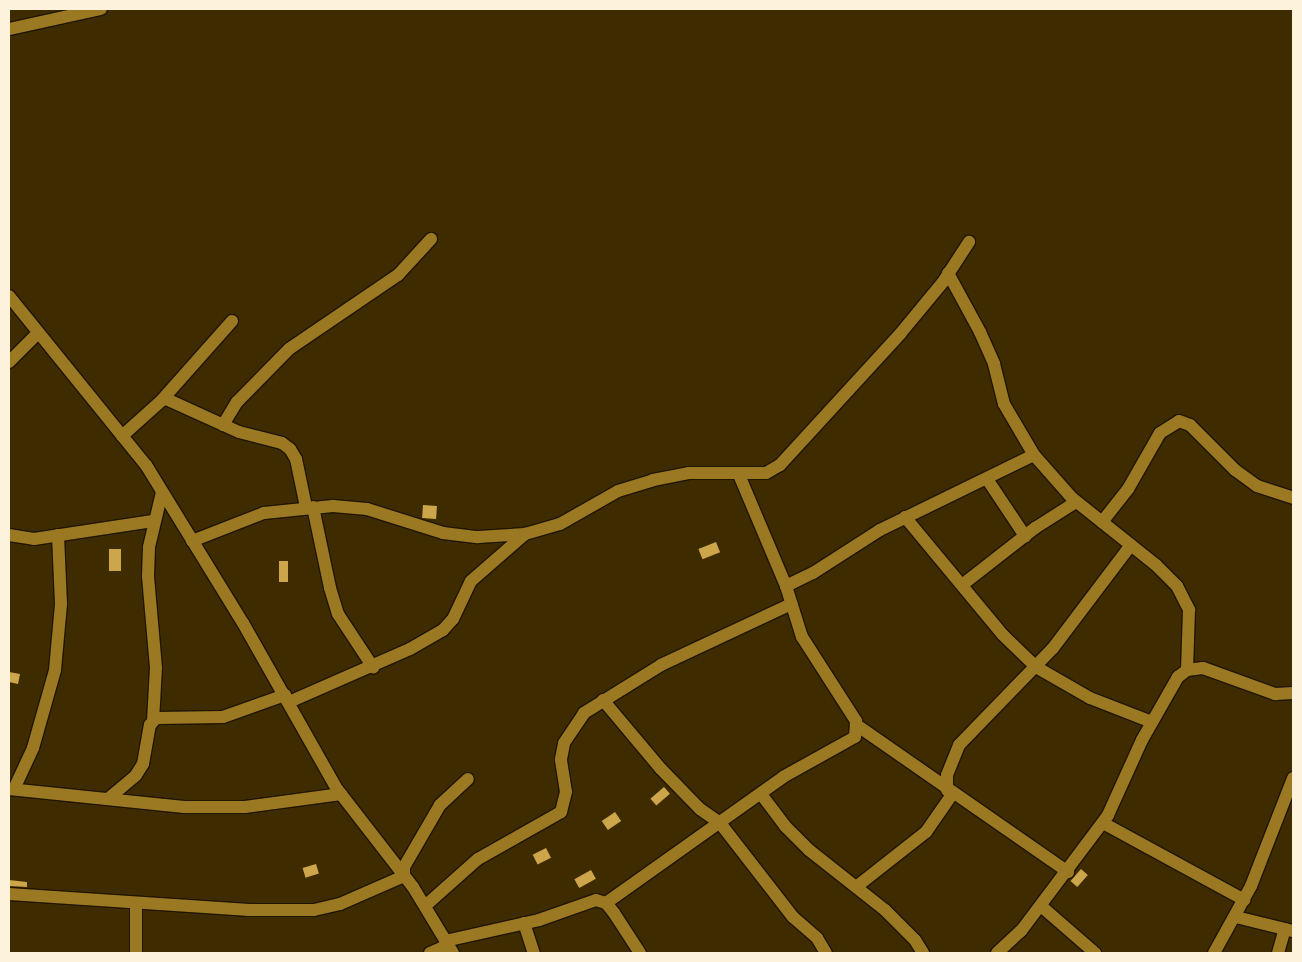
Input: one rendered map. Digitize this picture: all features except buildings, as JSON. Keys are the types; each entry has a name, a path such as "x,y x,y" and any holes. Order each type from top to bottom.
{"street":[{"path":"9,29 58,13 101,9"},
{"path":"223,425 237,402 289,349 398,275 431,239"},
{"path":"192,541 264,512 310,507 367,509 443,533 478,537 525,534 560,524 618,491 653,480 688,473 766,473 780,464 900,334 948,273 969,242"},
{"path":"948,273 980,332 994,364 1004,404 1034,455 1076,502 1132,546 1177,586 1189,610 1187,670"},
{"path":"9,296 122,436 162,492 287,699 341,794 404,876 449,946"},
{"path":"122,436 164,398 232,321"},
{"path":"9,362 38,333"},
{"path":"164,398 223,425 259,439 282,443 290,449 296,459 310,507 338,614 373,667"},
{"path":"1102,522 1128,489 1160,433 1179,421 1190,425 1235,470 1257,486 1293,498"},
{"path":"786,586 905,517 1034,455"},
{"path":"739,474 786,586 802,637 858,726 950,792 1068,872"},
{"path":"987,479 1025,536"},
{"path":"109,798 136,775 143,764 153,721 156,668 148,576 153,521 162,492"},
{"path":"962,585 1025,536 1076,502"},
{"path":"905,517 1003,635 1036,667 1090,698 1152,722"},
{"path":"9,535 34,539 153,521"},
{"path":"153,721 167,716 223,717 287,699 373,667 442,630 453,619 471,581 525,534"},
{"path":"58,535 61,604 55,670 33,748 11,789 184,807 245,807 341,794"},
{"path":"856,887 926,832 950,792 947,775 959,745 1036,667 1132,546"},
{"path":"424,906 478,859 561,812 566,792 561,759 564,743 584,713 603,700 702,644 791,604"},
{"path":"997,953 1021,931 1068,872 1103,823 1152,722 1178,677 1187,670 1203,668 1275,694 1293,693"},
{"path":"603,700 661,769 700,809 720,823 793,917 817,938 826,953"},
{"path":"430,953 585,902 606,903 783,777 844,746 855,737 858,726"},
{"path":"1214,953 1244,900 1293,778"},
{"path":"404,876 404,867 440,806 468,779"},
{"path":"761,794 785,826 809,850 885,910 915,940 923,953"},
{"path":"1103,823 1244,900"},
{"path":"9,894 136,904 314,910 347,902 404,876"},
{"path":"606,903 640,953"},
{"path":"136,904 136,953"},
{"path":"1041,906 1095,953"},
{"path":"1236,917 1289,930 1278,953"},
{"path":"524,923 534,953"}]}
